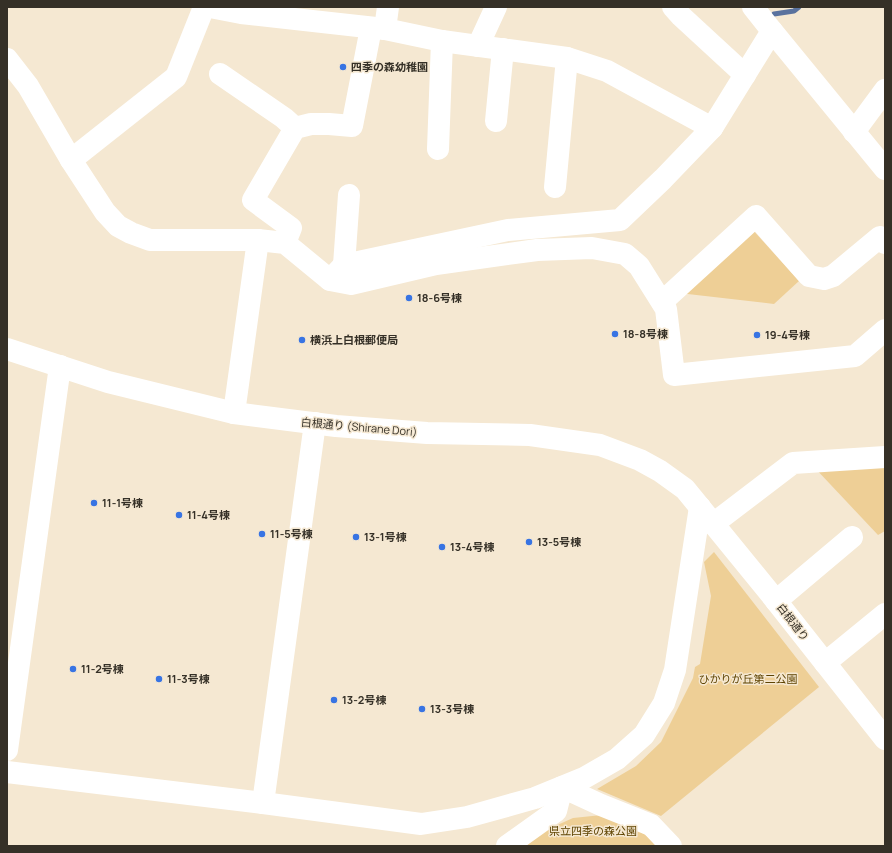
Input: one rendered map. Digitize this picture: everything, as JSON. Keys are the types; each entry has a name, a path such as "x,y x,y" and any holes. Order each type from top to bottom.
{"street":[{"path":"71,160 176,77 204,7"},
{"path":"210,7 241,13 378,29 442,41 568,58 607,71 712,128"},
{"path":"285,243 291,228 253,200 295,128 311,124 352,126 378,29 388,7"},
{"path":"478,46 496,7"},
{"path":"673,7 745,75"},
{"path":"337,272 508,230 620,220 663,180 712,128 745,75 762,15"},
{"path":"762,15 885,169"},
{"path":"438,149 442,41"},
{"path":"496,121 502,49"},
{"path":"555,187 568,58"},
{"path":"7,59 28,86 71,160 105,212 118,226 131,233 150,240 258,240 285,243 337,272 350,284 436,264 537,250 592,248 625,254 639,266 666,309 674,375 855,356 885,330"},
{"path":"220,74 284,118 295,128"},
{"path":"854,132 885,90"},
{"path":"337,272 349,195"},
{"path":"662,302 756,216 809,276 824,280 833,276 880,237 885,243"},
{"path":"234,413 258,240"},
{"name":"白根通り (Shirane Dori)","path":"7,349 108,382 234,413 315,423 427,433 530,435 600,444 640,460 660,471 685,489 700,507"},
{"path":"7,750 60,366"},
{"path":"263,803 315,423"},
{"path":"713,524 793,463 885,457"},
{"path":"7,772 263,803 420,824 467,817 535,798 584,778 617,759 644,735 664,703 675,670 700,507"},
{"name":"白根通り","path":"700,507 825,663 882,728"},
{"path":"776,600 852,536"},
{"path":"825,663 885,614"},
{"path":"507,846 556,810 562,787"},
{"path":"562,787 601,805 651,825 672,846"}],"green space":[{"path":"752,229 799,281 774,304 679,293"},
{"path":"885,461 885,531 878,535 814,467"},
{"name":"ひかりが丘第二公園","path":"714,552 819,687 661,816 597,789 636,766 661,742 693,678 695,667 700,664 711,596 704,562"},
{"name":"県立四季の森公園","path":"602,815 624,822 661,846 521,846 535,835 573,818"}],"waterway":[{"path":"774,14 794,11 799,7"}],"place":[{"name":"四季の森幼稚園","path":"343,67"},
{"name":"18-6号棟","path":"409,298"},
{"name":"18-8号棟","path":"615,334"},
{"name":"19-4号棟","path":"757,335"},
{"name":"横浜上白根郵便局","path":"302,340"},
{"name":"11-1号棟","path":"94,503"},
{"name":"11-4号棟","path":"179,515"},
{"name":"11-5号棟","path":"262,534"},
{"name":"13-1号棟","path":"356,537"},
{"name":"13-5号棟","path":"529,542"},
{"name":"13-4号棟","path":"442,547"},
{"name":"11-2号棟","path":"73,669"},
{"name":"11-3号棟","path":"159,679"},
{"name":"13-2号棟","path":"334,700"},
{"name":"13-3号棟","path":"422,709"}]}
